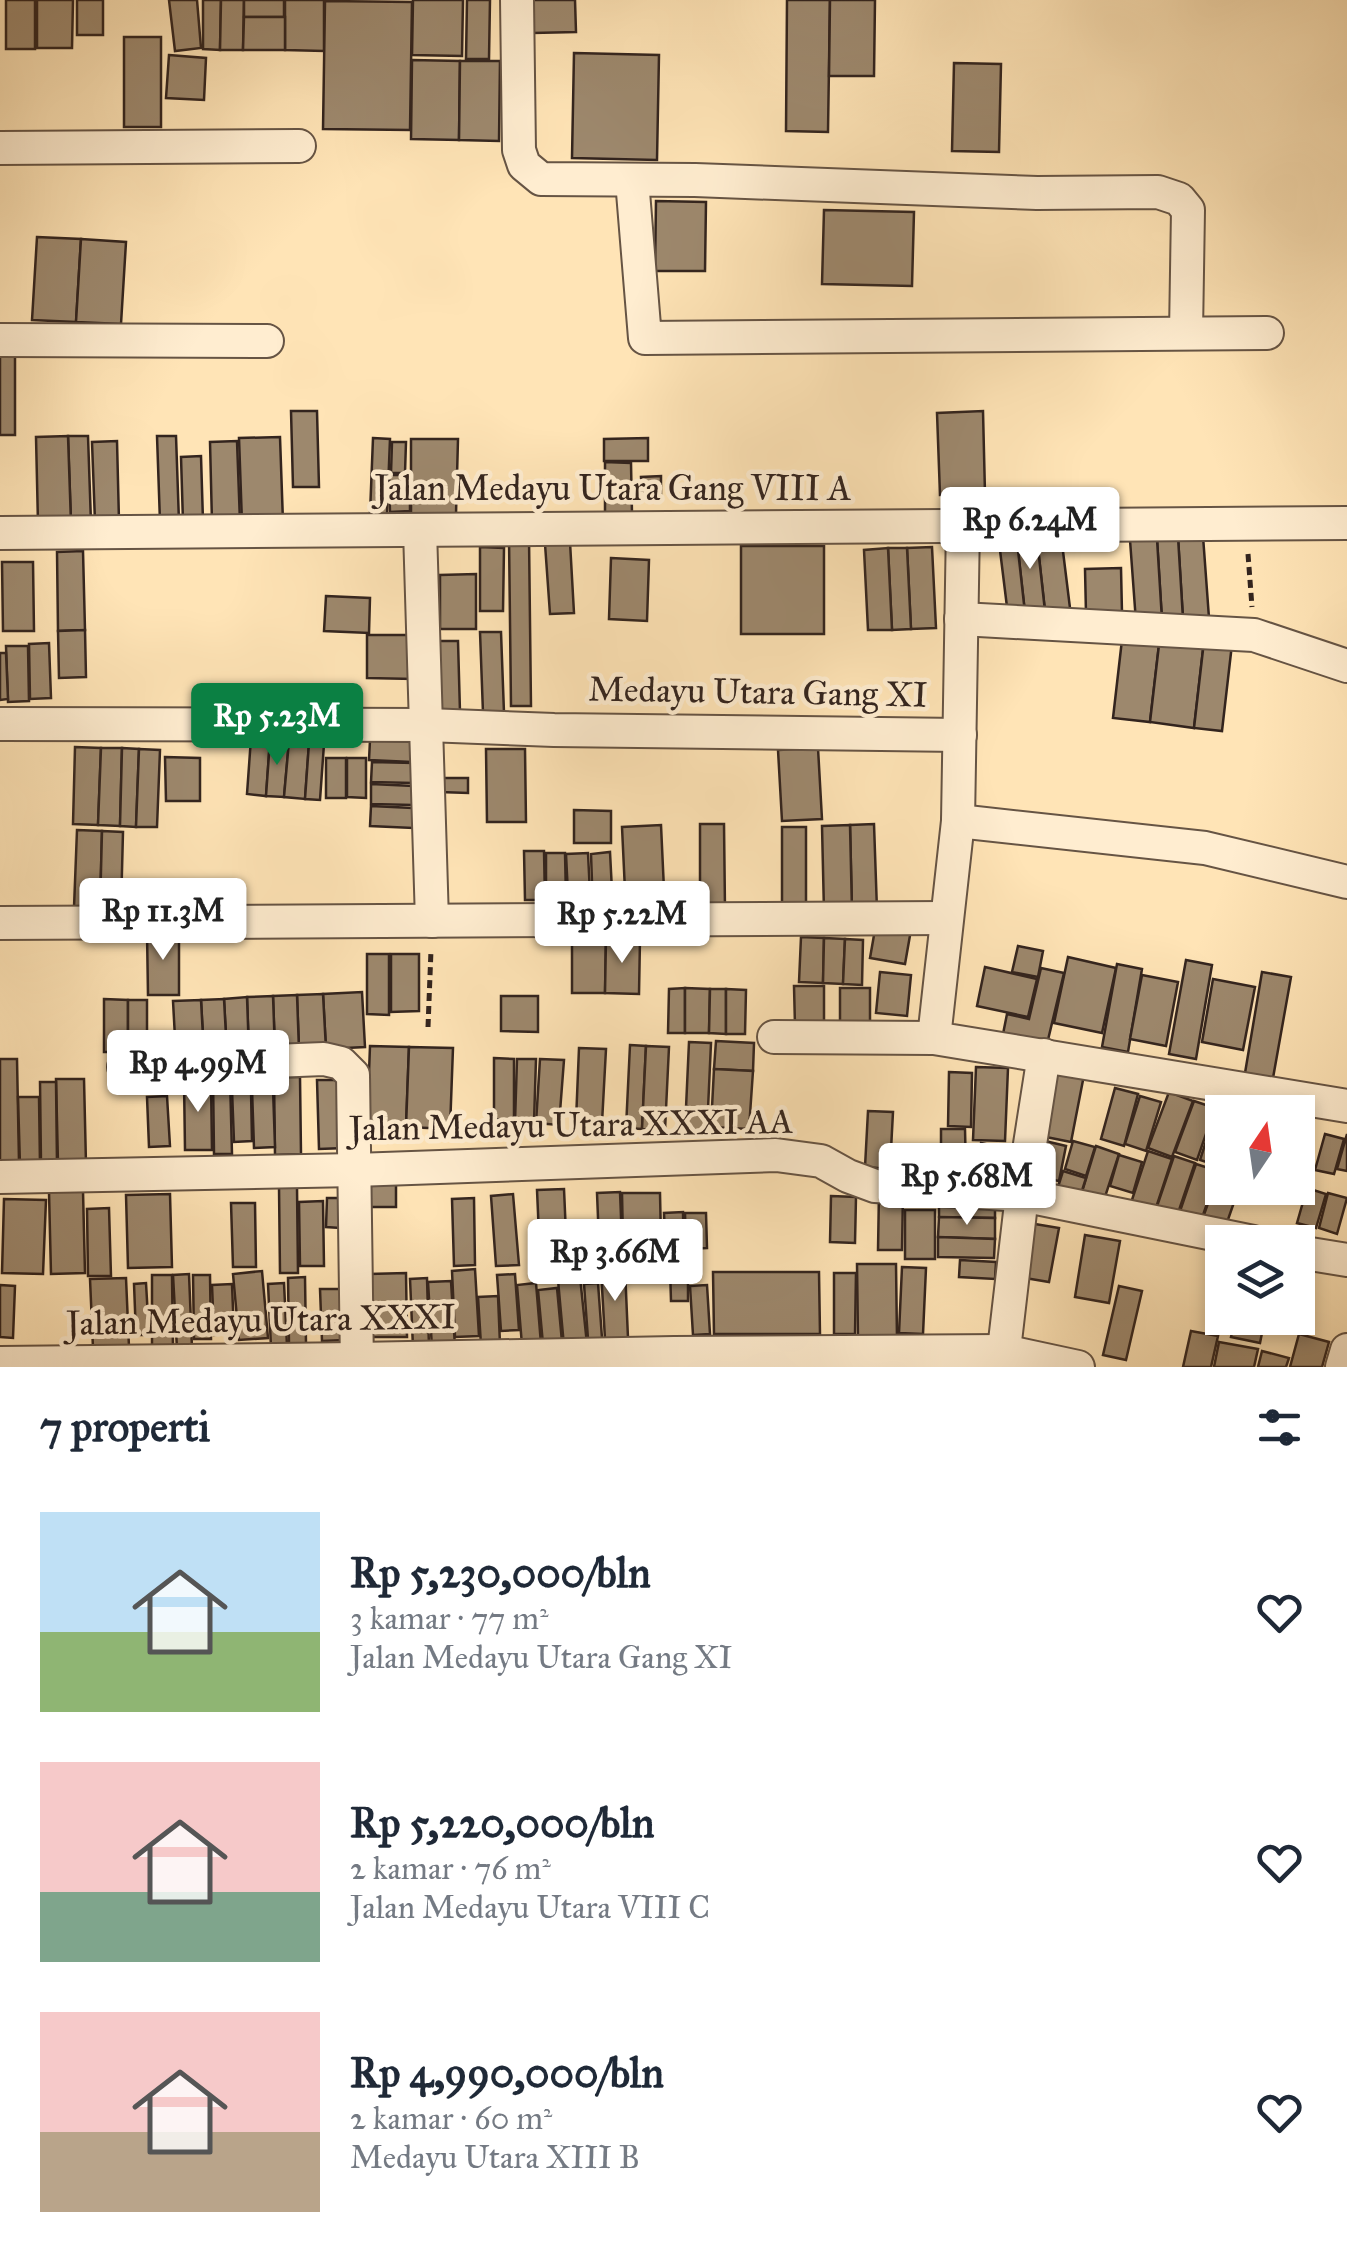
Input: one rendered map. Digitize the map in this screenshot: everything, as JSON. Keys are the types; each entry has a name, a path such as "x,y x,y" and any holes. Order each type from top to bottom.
{"street":[{"path":"516,0 519,150 524,165 541,179 1037,193 1158,192 1180,199 1188,210 1186,334"},
{"path":"0,148 299,146"},
{"path":"632,180 646,338 1267,333"},
{"path":"0,340 267,340"},
{"name":"Jalan Medayu Utara Gang VIII A","path":"0,534 1347,524"},
{"path":"934,1038 958,821 964,525"},
{"path":"420,530 432,921"},
{"path":"961,618 1254,635 1347,666"},
{"name":"Medayu Utara Gang XI","path":"0,724 428,725 960,735"},
{"path":"958,821 1205,848 1347,882"},
{"path":"0,923 946,918"},
{"path":"774,1037 934,1038 1347,1106"},
{"path":"1003,1359 1022,1195 1044,1055"},
{"path":"124,1067 324,1059 341,1063 353,1075 357,1363"},
{"name":"Jalan Medayu Utara XXXI AA","path":"0,1177 356,1170 776,1155 821,1160 875,1186 1022,1195 1205,1232"},
{"path":"1315,1255 1347,1260"},
{"path":"1342,1367 1347,1350"},
{"name":"Jalan Medayu Utara XXXI","path":"0,1363 357,1363 674,1352 1003,1359 1078,1367"}],"path":[{"path":"1246,526 1254,635"},
{"path":"428,1027 432,921"}],"building":[{"path":"6,0 35,0 35,49 6,49"},
{"path":"37,0 73,0 72,48 37,48"},
{"path":"77,0 103,0 103,35 77,35"},
{"path":"169,0 197,0 201,48 175,51"},
{"path":"203,0 221,0 220,50 203,49"},
{"path":"221,0 244,0 243,50 220,50"},
{"path":"244,0 284,0 284,17 244,17"},
{"path":"285,0 324,0 324,51 285,50"},
{"path":"413,0 463,0 462,56 412,55"},
{"path":"467,0 490,0 489,59 466,59"},
{"path":"532,0 575,0 576,32 533,33"},
{"path":"787,0 830,0 828,132 786,131"},
{"path":"830,0 875,0 874,76 829,76"},
{"path":"325,1 412,2 410,130 323,129"},
{"path":"244,17 285,17 285,50 243,50"},
{"path":"124,37 161,37 161,127 124,127"},
{"path":"574,53 659,55 657,160 572,158"},
{"path":"169,55 206,58 204,100 166,98"},
{"path":"412,60 460,61 459,140 411,139"},
{"path":"460,61 500,61 499,141 459,140"},
{"path":"954,63 1001,64 999,152 952,151"},
{"path":"656,201 706,202 705,271 655,271"},
{"path":"824,210 914,212 912,286 822,284"},
{"path":"37,237 81,239 76,322 32,320"},
{"path":"81,239 126,242 121,324 76,322"},
{"path":"0,355 15,355 15,435 0,435"},
{"path":"291,411 317,411 319,487 293,487"},
{"path":"983,411 985,494 940,495 937,413"},
{"path":"68,436 88,436 91,523 71,523"},
{"path":"68,436 71,523 38,524 36,437"},
{"path":"157,436 176,436 179,522 160,522"},
{"path":"280,437 283,522 242,523 239,438"},
{"path":"373,438 390,439 387,515 370,514"},
{"path":"648,438 648,461 604,461 604,439"},
{"path":"411,439 458,439 456,514 411,513"},
{"path":"117,441 119,521 95,522 92,442"},
{"path":"237,441 240,522 212,523 210,442"},
{"path":"392,442 406,442 405,473 391,473"},
{"path":"201,456 203,521 183,522 181,457"},
{"path":"605,462 631,463 632,514 605,514"},
{"path":"389,475 410,475 410,511 390,512"},
{"path":"661,476 661,499 642,500 641,477"},
{"path":"1060,527 1070,608 1045,611 1036,530"},
{"path":"1036,530 1045,611 1025,613 1016,532"},
{"path":"1016,532 1025,613 1008,615 998,534"},
{"path":"1203,536 1209,618 1183,619 1178,537"},
{"path":"509,537 529,537 531,706 511,706"},
{"path":"1178,537 1183,619 1162,620 1157,539"},
{"path":"1157,539 1162,620 1136,622 1130,540"},
{"path":"570,542 574,613 550,614 545,544"},
{"path":"741,546 824,546 824,634 741,634"},
{"path":"480,547 504,548 503,611 480,611"},
{"path":"932,547 936,628 911,629 907,548"},
{"path":"888,548 907,548 911,629 892,630"},
{"path":"888,548 892,630 868,630 864,550"},
{"path":"83,551 85,630 58,631 57,552"},
{"path":"611,558 649,560 647,621 609,619"},
{"path":"2,562 33,562 34,631 3,631"},
{"path":"1121,568 1122,613 1086,614 1085,569"},
{"path":"476,574 476,629 440,629 440,575"},
{"path":"326,596 370,598 369,633 324,631"},
{"path":"85,630 86,677 59,678 58,631"},
{"path":"1123,631 1160,636 1150,722 1113,718"},
{"path":"480,632 501,632 504,713 483,713"},
{"path":"367,635 414,635 414,679 367,678"},
{"path":"1160,636 1204,641 1194,728 1150,722"},
{"path":"437,641 458,641 460,712 438,712"},
{"path":"1204,641 1232,644 1222,731 1194,728"},
{"path":"49,643 51,698 30,699 29,644"},
{"path":"6,646 28,646 29,701 8,702"},
{"path":"0,653 6,653 8,699 0,700"},
{"path":"251,738 270,740 266,796 247,794"},
{"path":"270,740 289,741 284,797 266,796"},
{"path":"370,740 413,742 412,762 369,760"},
{"path":"289,741 309,743 305,799 284,797"},
{"path":"309,743 324,744 320,800 305,799"},
{"path":"75,747 101,748 98,825 73,824"},
{"path":"101,748 122,748 120,826 98,825"},
{"path":"122,748 139,749 136,827 120,826"},
{"path":"818,748 822,819 782,821 778,750"},
{"path":"139,749 160,750 157,827 136,827"},
{"path":"486,749 525,749 526,822 487,822"},
{"path":"165,757 200,758 200,801 166,801"},
{"path":"326,758 346,758 346,798 326,798"},
{"path":"347,758 366,758 366,798 347,797"},
{"path":"372,762 414,763 413,783 371,782"},
{"path":"440,778 468,778 468,793 440,792"},
{"path":"371,784 414,786 413,805 371,804"},
{"path":"371,806 413,808 413,828 370,826"},
{"path":"574,810 611,811 611,843 574,843"},
{"path":"700,824 724,824 725,909 700,909"},
{"path":"874,824 877,910 852,911 850,825"},
{"path":"661,825 665,911 626,912 622,827"},
{"path":"850,825 852,911 824,912 822,826"},
{"path":"782,827 806,827 806,904 782,904"},
{"path":"77,830 102,831 100,909 74,908"},
{"path":"102,831 123,832 121,909 100,909"},
{"path":"524,851 544,851 545,900 525,900"},
{"path":"610,852 613,910 593,911 591,854"},
{"path":"546,853 565,853 566,898 546,898"},
{"path":"588,853 591,914 569,915 566,854"},
{"path":"877,918 912,924 905,964 870,958"},
{"path":"147,932 179,932 179,995 148,995"},
{"path":"801,937 824,938 823,983 799,982"},
{"path":"572,938 606,938 605,993 572,993"},
{"path":"606,938 640,939 639,994 605,993"},
{"path":"824,938 845,939 843,984 823,983"},
{"path":"845,939 863,940 862,985 843,984"},
{"path":"1018,946 1043,951 1038,977 1012,972"},
{"path":"367,954 389,954 389,1015 367,1014"},
{"path":"391,954 419,954 419,1011 391,1012"},
{"path":"1068,957 1116,968 1102,1033 1054,1023"},
{"path":"1186,960 1212,965 1196,1059 1169,1054"},
{"path":"1117,964 1142,969 1128,1052 1102,1047"},
{"path":"985,967 1037,979 1028,1017 977,1006"},
{"path":"1041,968 1064,973 1047,1044 1003,1034 1007,1014 1029,1019"},
{"path":"880,972 911,975 907,1016 876,1013"},
{"path":"1262,972 1291,977 1273,1078 1245,1073"},
{"path":"1142,975 1178,982 1166,1046 1130,1039"},
{"path":"1213,979 1255,987 1243,1050 1202,1042"},
{"path":"794,986 824,986 824,1026 795,1026"},
{"path":"685,988 685,1033 668,1033 669,989"},
{"path":"685,988 710,989 709,1033 685,1033"},
{"path":"840,988 870,988 870,1024 840,1024"},
{"path":"710,989 726,989 726,1034 709,1033"},
{"path":"726,989 746,990 745,1034 726,1034"},
{"path":"362,992 365,1047 326,1049 323,994"},
{"path":"323,994 326,1049 299,1050 297,995"},
{"path":"297,995 299,1050 275,1051 273,996"},
{"path":"273,996 275,1051 249,1053 247,997"},
{"path":"501,996 538,996 538,1032 501,1031"},
{"path":"247,997 249,1053 227,1054 224,999"},
{"path":"104,999 128,1000 128,1052 104,1052"},
{"path":"224,999 227,1054 204,1055 201,1000"},
{"path":"128,1000 147,1000 147,1052 128,1052"},
{"path":"201,1000 204,1055 176,1056 173,1001"},
{"path":"716,1041 754,1043 753,1071 714,1069"},
{"path":"689,1042 711,1043 707,1131 685,1130"},
{"path":"630,1045 646,1046 642,1129 626,1128"},
{"path":"370,1046 409,1047 406,1127 367,1126"},
{"path":"646,1046 669,1047 665,1130 642,1129"},
{"path":"409,1047 453,1048 450,1129 406,1127"},
{"path":"579,1048 606,1049 602,1123 576,1121"},
{"path":"494,1058 514,1059 514,1120 494,1119"},
{"path":"0,1059 17,1059 19,1162 0,1163"},
{"path":"517,1059 536,1059 534,1122 515,1122"},
{"path":"540,1059 564,1060 559,1125 536,1123"},
{"path":"976,1067 1008,1068 1005,1141 973,1140"},
{"path":"714,1069 753,1071 749,1129 711,1127"},
{"path":"1054,1069 1084,1075 1071,1142 1041,1136"},
{"path":"949,1072 972,1073 971,1127 948,1126"},
{"path":"213,1077 230,1077 232,1154 214,1154"},
{"path":"274,1077 300,1077 301,1154 275,1155"},
{"path":"56,1079 84,1079 86,1164 58,1164"},
{"path":"211,1079 212,1150 185,1150 184,1080"},
{"path":"317,1080 343,1080 345,1148 319,1149"},
{"path":"40,1082 56,1082 57,1164 41,1164"},
{"path":"273,1088 275,1147 254,1148 252,1089"},
{"path":"1115,1088 1138,1094 1124,1146 1101,1139"},
{"path":"232,1090 251,1090 252,1141 234,1142"},
{"path":"1169,1092 1193,1101 1172,1157 1148,1148"},
{"path":"167,1096 170,1146 149,1147 147,1097"},
{"path":"1140,1096 1161,1102 1146,1151 1125,1144"},
{"path":"18,1097 39,1097 40,1165 20,1166"},
{"path":"1194,1101 1205,1105 1205,1137 1197,1160 1175,1152"},
{"path":"868,1111 893,1112 890,1169 865,1167"},
{"path":"941,1129 965,1129 966,1173 941,1174"},
{"path":"1325,1134 1344,1139 1334,1174 1315,1170"},
{"path":"1347,1134 1347,1171 1337,1169"},
{"path":"1041,1140 1066,1146 1059,1181 1034,1176"},
{"path":"1073,1141 1095,1147 1086,1176 1065,1169"},
{"path":"981,1143 1017,1151 1008,1191 971,1182"},
{"path":"1096,1146 1119,1154 1104,1200 1082,1192"},
{"path":"1148,1151 1172,1159 1152,1220 1128,1212"},
{"path":"1119,1155 1142,1162 1133,1193 1110,1186"},
{"path":"1174,1156 1195,1163 1175,1222 1154,1215"},
{"path":"1196,1164 1205,1167 1206,1205 1199,1227 1177,1220"},
{"path":"1063,1171 1086,1178 1080,1197 1057,1190"},
{"path":"367,1182 396,1182 396,1207 368,1207"},
{"path":"279,1187 297,1187 298,1273 280,1273"},
{"path":"564,1189 567,1257 540,1258 537,1190"},
{"path":"83,1191 85,1273 51,1274 49,1192"},
{"path":"1315,1191 1326,1194 1316,1228 1297,1223 1302,1205 1315,1205"},
{"path":"620,1192 623,1266 600,1267 597,1193"},
{"path":"879,1192 903,1193 902,1250 878,1250"},
{"path":"622,1193 660,1193 661,1240 623,1241"},
{"path":"939,1193 995,1194 995,1218 939,1217"},
{"path":"1328,1193 1347,1198 1337,1234 1319,1228"},
{"path":"170,1194 172,1267 128,1268 126,1195"},
{"path":"513,1194 519,1265 496,1266 491,1196"},
{"path":"831,1196 856,1197 855,1243 830,1242"},
{"path":"327,1198 341,1198 340,1228 326,1227"},
{"path":"474,1198 475,1265 454,1266 452,1199"},
{"path":"4,1199 46,1200 43,1274 2,1273"},
{"path":"323,1201 324,1266 300,1266 299,1202"},
{"path":"231,1203 255,1203 256,1267 233,1267"},
{"path":"1207,1205 1233,1205 1226,1225 1200,1226"},
{"path":"109,1208 111,1276 88,1276 87,1209"},
{"path":"905,1210 935,1210 935,1259 905,1259"},
{"path":"683,1212 684,1258 666,1259 664,1213"},
{"path":"685,1213 706,1213 707,1248 686,1249"},
{"path":"939,1217 995,1218 995,1239 938,1237"},
{"path":"1029,1223 1059,1228 1049,1282 1019,1277"},
{"path":"1085,1235 1120,1241 1109,1303 1075,1297"},
{"path":"938,1237 995,1239 994,1258 938,1257"},
{"path":"960,1260 996,1262 995,1279 959,1277"},
{"path":"857,1264 896,1264 897,1339 858,1339"},
{"path":"579,1267 587,1344 564,1346 557,1269"},
{"path":"688,1267 688,1301 671,1301 670,1268"},
{"path":"902,1267 926,1268 923,1334 899,1333"},
{"path":"475,1269 479,1336 455,1337 452,1271"},
{"path":"625,1269 628,1338 605,1339 601,1270"},
{"path":"262,1271 268,1338 239,1340 233,1274"},
{"path":"713,1272 819,1272 820,1334 714,1334"},
{"path":"406,1273 407,1337 370,1337 369,1274"},
{"path":"834,1273 856,1273 855,1334 834,1334"},
{"path":"189,1274 192,1348 177,1349 173,1275"},
{"path":"515,1274 519,1330 501,1331 497,1275"},
{"path":"152,1275 172,1275 173,1349 152,1349"},
{"path":"193,1275 210,1275 211,1339 194,1339"},
{"path":"305,1277 306,1344 289,1345 288,1278"},
{"path":"126,1278 129,1347 93,1348 90,1279"},
{"path":"427,1278 429,1347 413,1347 410,1279"},
{"path":"451,1281 455,1347 432,1348 428,1282"},
{"path":"146,1283 149,1335 136,1335 134,1284"},
{"path":"284,1283 287,1346 271,1347 268,1284"},
{"path":"536,1283 541,1344 522,1345 517,1285"},
{"path":"598,1283 602,1338 588,1339 584,1284"},
{"path":"232,1284 234,1334 214,1335 212,1285"},
{"path":"0,1285 15,1286 13,1338 0,1337"},
{"path":"707,1285 710,1334 693,1335 690,1286"},
{"path":"1119,1286 1142,1291 1126,1360 1103,1355"},
{"path":"557,1288 562,1342 543,1344 538,1290"},
{"path":"320,1289 343,1289 345,1340 322,1341"},
{"path":"498,1296 500,1344 481,1345 478,1297"},
{"path":"1191,1331 1218,1336 1211,1367 1183,1367"},
{"path":"1231,1335 1262,1335 1260,1343"},
{"path":"1299,1335 1329,1342 1322,1367 1290,1367"},
{"path":"1219,1342 1258,1349 1254,1367 1214,1367"},
{"path":"1262,1351 1289,1358 1286,1367 1258,1367"}]}
